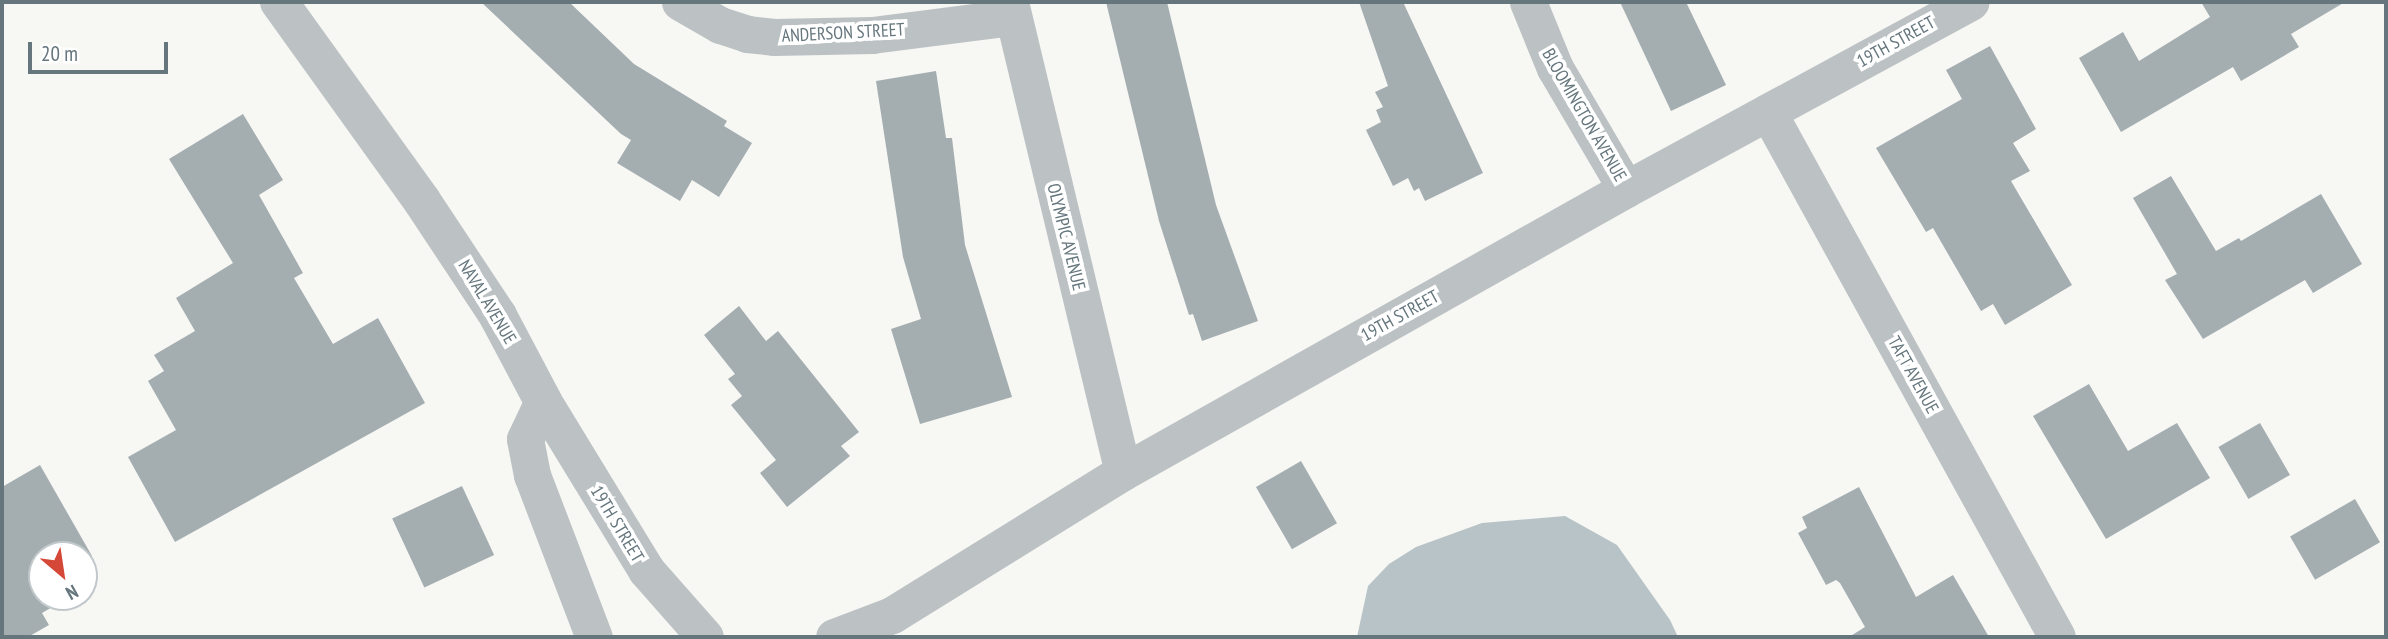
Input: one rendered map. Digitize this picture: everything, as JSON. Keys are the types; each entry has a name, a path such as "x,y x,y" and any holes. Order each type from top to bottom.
{"street":[{"name":"NAVAL AVENUE","path":"279,2 445,235 498,316 543,401"},
{"name":"ANDERSON STREET","path":"680,2 720,24 747,34 774,37 872,35 1012,9"},
{"name":"BLOOMINGTON AVENUE","path":"1528,2 1555,68 1626,189"},
{"name":"19TH STREET","path":"834,637 892,615 1123,472 1626,189 1971,2"},
{"name":"OLYMPIC AVENUE","path":"1012,9 1123,472"},
{"name":"TAFT AVENUE","path":"1768,112 2057,637"},
{"path":"543,401 525,439 532,475 594,637"},
{"name":"19TH STREET","path":"543,401 646,570 705,637"}],"shaded area":[{"path":"1565,516 1617,545 1670,620 1678,637 1357,637 1368,586 1389,564 1416,547 1482,523"}],"building":[{"path":"481,2 569,2 634,64 727,121 724,126 752,143 719,197 692,180 680,201 617,163 631,140 621,134"},
{"path":"1106,2 1167,2 1216,205 1258,321 1202,341 1193,314 1189,315 1159,221"},
{"path":"1359,2 1403,2 1483,173 1425,201 1419,188 1414,191 1408,178 1393,186 1366,130 1381,122 1376,110 1383,107 1375,92 1388,86"},
{"path":"1620,2 1686,2 1726,85 1671,111"},
{"path":"2201,2 2345,2 2291,34 2299,47 2241,81 2233,67 2121,132 2079,58 2123,32 2139,61 2210,17"},
{"path":"1990,46 2036,129 2013,143 2030,171 2011,181 2072,285 2005,325 1993,304 1981,311 1933,228 1926,232 1876,148 1962,99 1946,70"},
{"path":"936,71 946,138 952,138 965,245 1012,397 920,424 891,329 921,319 903,257 876,81"},
{"path":"243,114 283,180 259,195 303,273 294,278 333,344 378,318 425,403 175,542 128,457 176,430 148,381 164,371 154,355 195,331 176,298 233,263 169,159"},
{"path":"2171,176 2216,251 2239,238 2241,241 2321,194 2362,264 2313,293 2305,280 2203,339 2165,280 2177,274 2133,198"},
{"path":"739,306 766,341 778,331 859,432 841,446 850,456 787,507 760,473 776,460 731,405 742,396 728,379 735,374 704,335"},
{"path":"2089,384 2128,451 2177,423 2210,478 2106,539 2033,416"},
{"path":"2260,423 2290,475 2248,499 2218,447"},
{"path":"1301,461 1337,523 1292,549 1256,487"},
{"path":"40,465 83,541 28,541 28,611 45,611 42,613 49,625 28,637 2,637 2,487"},
{"path":"462,486 494,555 424,587 392,519"},
{"path":"1859,487 1916,597 1953,575 1989,637 1849,637 1865,627 1840,583 1836,580 1826,585 1798,533 1807,528 1802,517"},
{"path":"2355,499 2380,542 2315,580 2290,536"}]}
